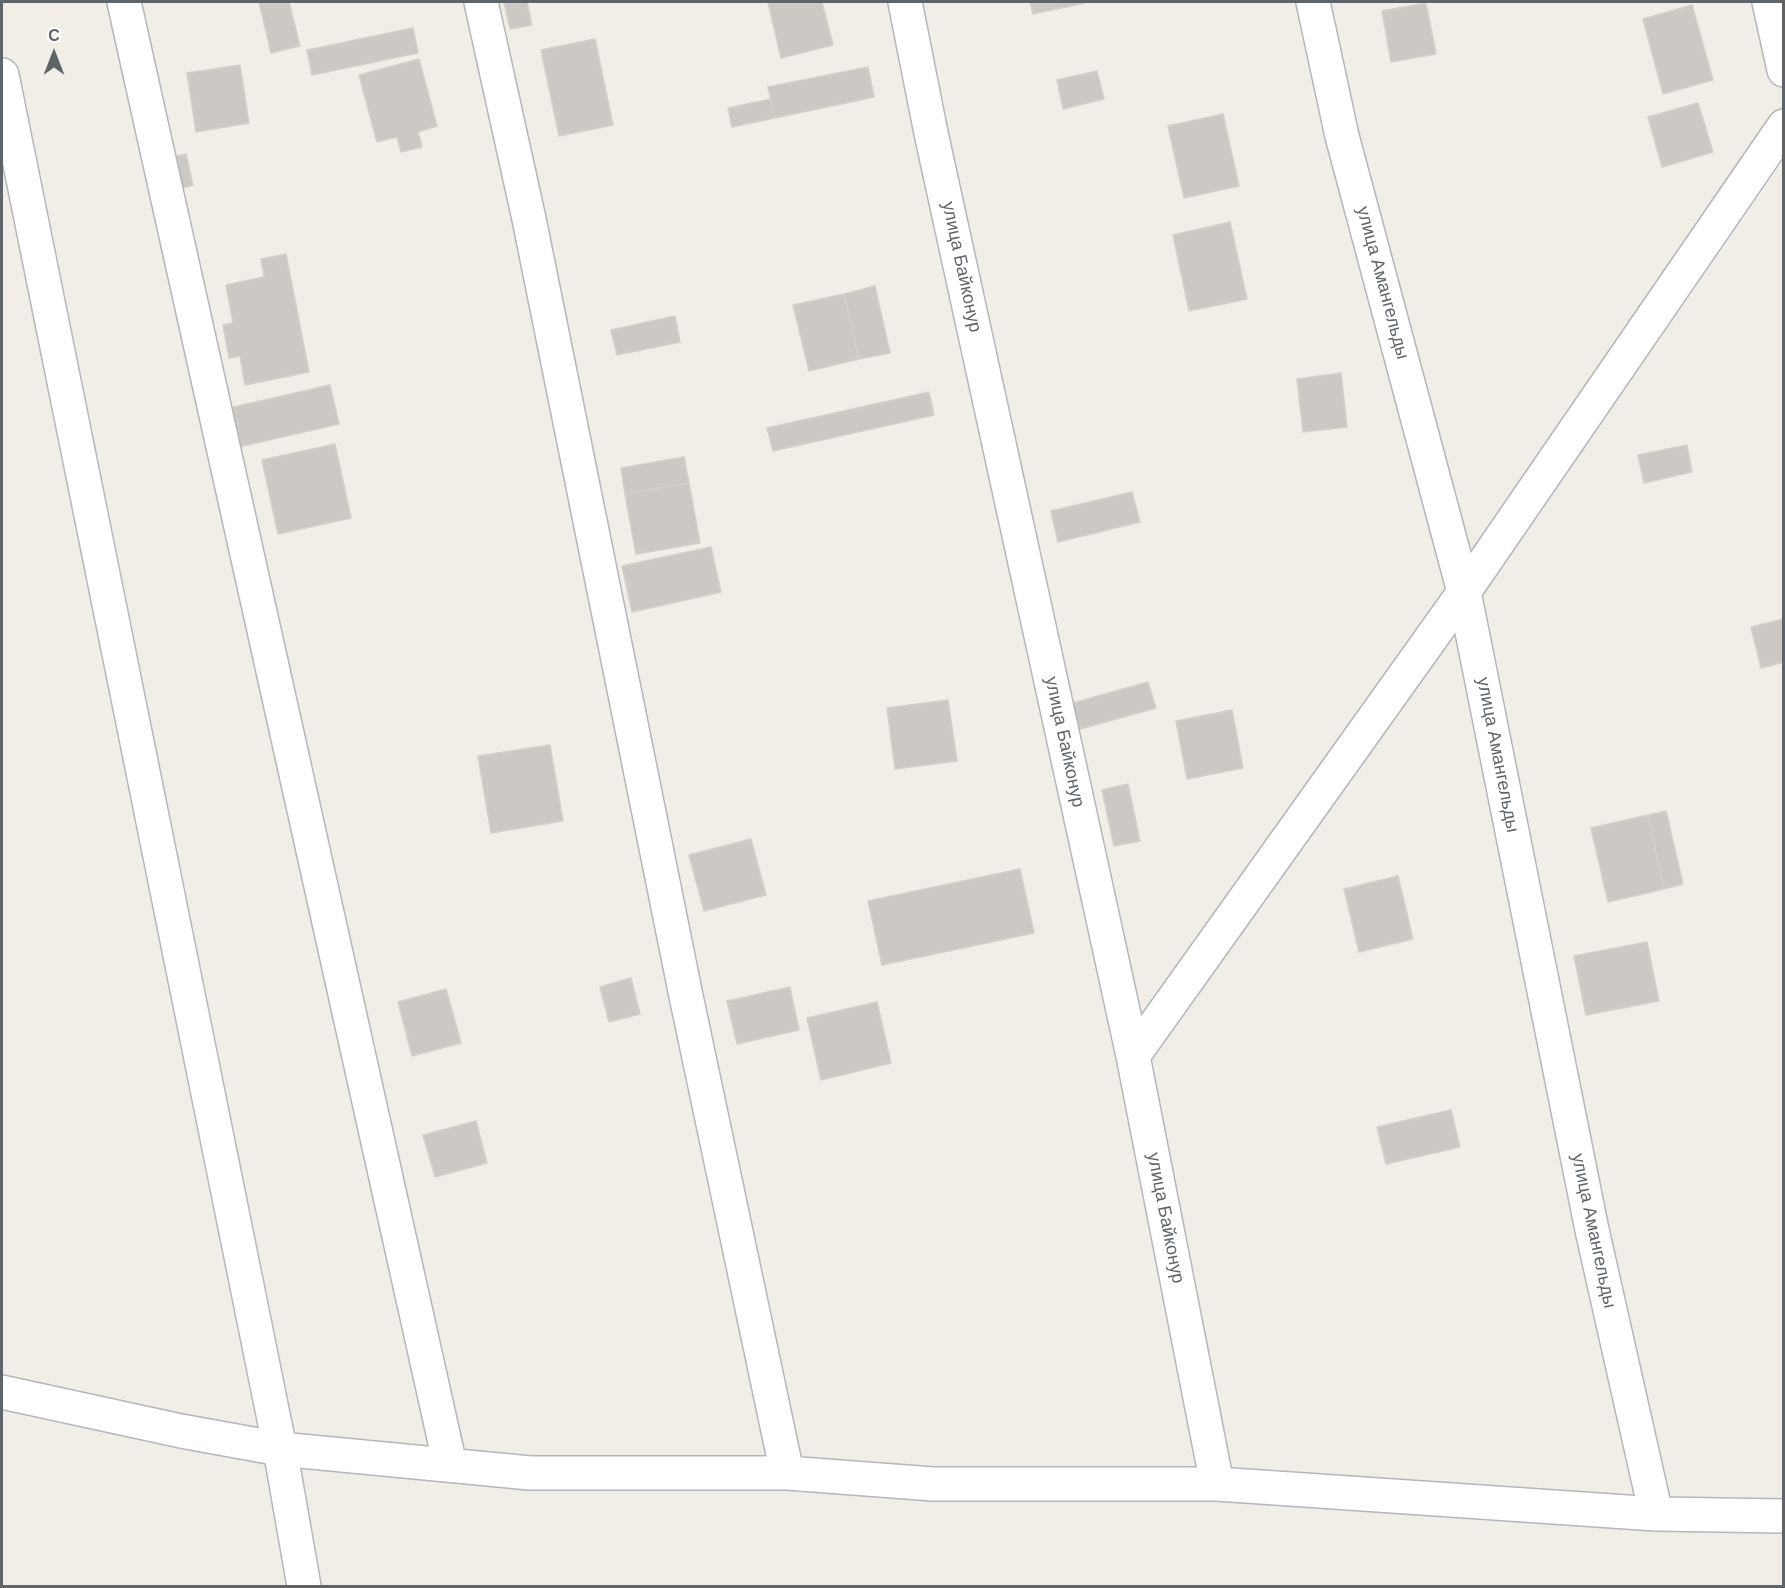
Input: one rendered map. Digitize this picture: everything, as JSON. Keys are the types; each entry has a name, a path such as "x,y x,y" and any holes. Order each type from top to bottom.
{"street":[{"path":"124,2 450,1465"},
{"path":"481,2 529,219 684,984 788,1473"},
{"name":"улица Байконур","path":"905,2 931,133 1133,1056 1217,1484"},
{"name":"улица Амангельды","path":"1313,2 1342,135 1464,592 1592,1230 1656,1514"},
{"path":"1769,2 1784,70"},
{"path":"2,75 280,1449 304,1587"},
{"path":"1133,1056 1464,592 1784,126"},
{"path":"2,1392 181,1431 280,1449 530,1473 788,1473 933,1484 1217,1484 1656,1514 1784,1515"}],"building":[{"path":"259,2 289,2 300,46 271,53"},
{"path":"504,2 527,2 532,25 510,29"},
{"path":"768,2 822,2 833,45 781,58"},
{"path":"1030,2 1084,2 1084,3 1033,14"},
{"path":"1426,3 1436,54 1391,62 1382,11"},
{"path":"1692,5 1713,80 1663,94 1643,19"},
{"path":"413,28 418,53 312,75 307,50"},
{"path":"595,39 613,125 559,136 541,50"},
{"path":"419,59 437,126 418,132 422,147 401,152 397,137 377,142 359,75"},
{"path":"240,65 249,123 196,132 187,73"},
{"path":"868,67 874,97 775,118 768,87"},
{"path":"1097,71 1104,99 1063,109 1057,80"},
{"path":"771,99 775,118 732,127 728,108"},
{"path":"1698,103 1713,152 1662,167 1648,117"},
{"path":"1223,114 1239,186 1184,198 1168,126"},
{"path":"186,154 193,185 179,189 172,157"},
{"path":"1230,222 1247,299 1189,311 1173,235"},
{"path":"286,254 309,372 245,385 240,356 229,358 223,325 233,323 226,285 264,277 261,259"},
{"path":"875,286 890,353 859,359 844,294"},
{"path":"844,294 859,359 809,371 793,305"},
{"path":"675,316 680,342 617,355 611,330"},
{"path":"1341,373 1347,427 1303,432 1297,379"},
{"path":"330,385 339,424 234,448 225,409"},
{"path":"929,392 934,415 773,451 767,428"},
{"path":"335,444 351,518 278,534 262,460"},
{"path":"1687,445 1692,472 1644,483 1638,455"},
{"path":"684,457 689,483 625,494 621,468"},
{"path":"689,483 700,543 636,554 625,494"},
{"path":"1132,492 1140,522 1058,542 1051,511"},
{"path":"711,547 721,592 632,612 622,566"},
{"path":"1784,619 1784,662 1761,668 1751,627"},
{"path":"1148,682 1156,708 1080,729 1073,703"},
{"path":"948,700 957,761 895,769 887,708"},
{"path":"1232,710 1243,768 1187,779 1176,721"},
{"path":"550,745 563,821 491,833 478,756"},
{"path":"1128,784 1140,841 1114,846 1102,790"},
{"path":"1666,811 1683,884 1664,889 1648,815"},
{"path":"1648,815 1664,889 1608,902 1591,828"},
{"path":"751,839 766,895 704,911 689,855"},
{"path":"1020,869 1034,933 882,965 868,901"},
{"path":"1398,876 1413,939 1359,952 1344,889"},
{"path":"1647,942 1659,1001 1586,1015 1574,956"},
{"path":"631,978 640,1014 609,1022 600,987"},
{"path":"790,987 799,1030 737,1044 727,1001"},
{"path":"446,989 461,1043 412,1056 398,1002"},
{"path":"877,1002 891,1063 821,1080 807,1018"},
{"path":"1451,1110 1460,1147 1386,1164 1377,1127"},
{"path":"476,1121 487,1163 435,1177 423,1135"}]}
